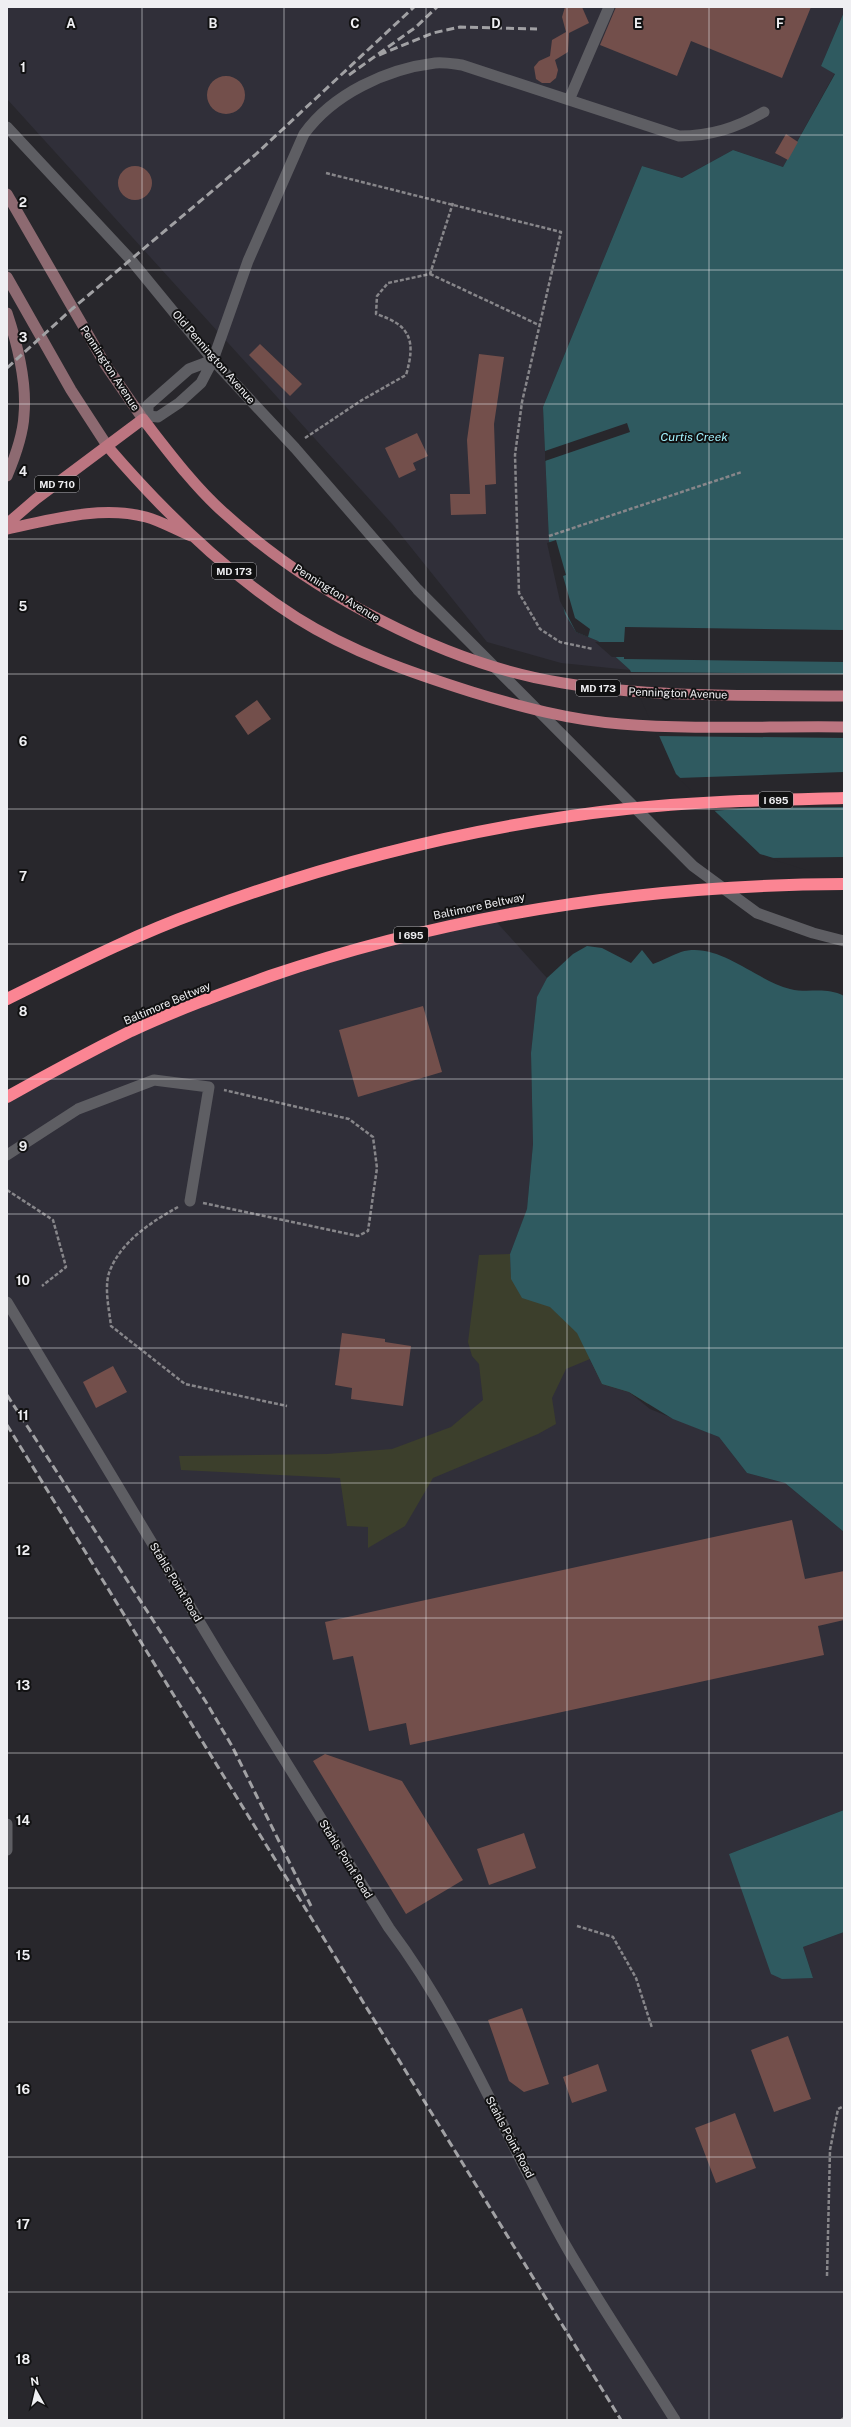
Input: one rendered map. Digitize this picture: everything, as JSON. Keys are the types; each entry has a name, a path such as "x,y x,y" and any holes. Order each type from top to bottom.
{"highway":[{"name":"I 695","path":"7,999 94,955 196,913 301,876 411,847 513,826 626,809 768,800 844,798"},
{"name":"Baltimore Beltway","path":"7,1097 132,1031 230,990 327,957 430,930 538,908 642,894 779,884 844,884"}],"main road":[{"name":"Pennington Avenue","path":"7,194 105,364 177,462 223,512 279,556 365,613 437,647 510,670 561,683 622,691 683,695 844,696"},
{"name":"MD 173","path":"7,277 71,390 108,447 143,487 198,540 252,586 298,618 385,662 503,701 558,715 612,723 683,727 844,727"},
{"path":"7,313 19,358 24,414 16,453 7,476"},
{"name":"MD 710","path":"7,524 36,499 108,447 145,418"},
{"path":"7,530 91,513 121,514 146,517 198,540"}],"street":[{"path":"569,100 609,7"},
{"path":"213,360 189,369 175,380 148,405 145,418 158,417 178,403 201,383 213,360 248,261 304,134 315,118 332,103 388,74 436,63 462,65 679,136 702,136 738,127 764,112"},
{"name":"Old Pennington Avenue","path":"7,127 131,260 213,360 295,448 418,590 692,866 757,913 812,933 844,940"},
{"path":"7,1155 78,1109 154,1080 210,1087 190,1201"},
{"name":"Stahls Point Road","path":"7,1302 220,1656 389,1928 412,1959 447,2017 566,2246 675,2420"},
{"path":"7,1824 7,1850"}],"path":[{"path":"326,172 453,203 562,232 522,402 515,455 519,593 540,629 560,642 593,649"},
{"path":"430,274 453,203"},
{"path":"295,448 310,434 406,375 412,356 406,330 394,320 376,314 377,296 388,283 430,274 539,325"},
{"path":"549,536 742,472"},
{"path":"210,1087 349,1119 373,1137 377,1168 368,1231 358,1236 221,1206 190,1201 153,1221 126,1245 110,1268 107,1295 111,1326 186,1384 287,1406"},
{"path":"7,1190 53,1220 66,1268 42,1286"},
{"path":"577,1926 613,1937 636,1978 652,2028"},
{"path":"827,2276 830,2150 838,2109 844,2106"}],"shaded area":[{"path":"7,7 844,7 844,12 821,66 835,73 783,167 733,150 682,178 642,166 543,407 549,541 576,632 598,641 630,670 561,663 487,642 393,525 7,99"},
{"path":"492,917 547,978 537,998 531,1053 533,1144 527,1210 510,1254 577,1333 602,1384 629,1392 650,1409 719,1437 747,1473 785,1483 844,1532 844,1810 729,1854 813,1978 803,1947 844,1932 844,2420 621,2420 7,1425 7,1097 229,990"}],"green space":[{"path":"510,1254 511,1279 584,1255 648,1404 629,1392 602,1384 590,1359 566,1369 552,1398 556,1424 538,1434 433,1478 405,1526 368,1548 368,1527 347,1526 340,1478 181,1470 179,1456 327,1454 392,1449 451,1427 483,1400 479,1364 472,1356 468,1342 479,1255"}],"water":[{"name":"Curtis Creek","path":"844,12 844,880 760,854 676,774 630,670 598,641 576,632 565,614 549,541 543,407 642,166 682,178 733,150 783,167 835,74 821,66"},
{"path":"587,946 602,948 631,963 642,950 653,964 681,952 695,950 709,952 723,956 763,978 790,989 804,991 830,991 844,996 844,1532 785,1483 747,1473 719,1437 673,1419 629,1392 602,1384 577,1333 550,1307 522,1298 511,1279 510,1254 527,1209 533,1144 531,1053 537,997 547,978 573,954"},
{"path":"844,1810 844,1932 803,1947 813,1978 782,1979 771,1974 729,1854"}],"pier":[{"path":"627,423 630,432 545,461 545,451"},
{"path":"556,540 566,575 563,576 575,618 590,629 588,637 576,632 560,601 547,543"},
{"path":"625,627 844,630 844,662 624,659 624,657 612,657 595,642 624,642"},
{"path":"629,672 844,674 844,738 657,736"},
{"path":"844,772 844,807 749,808 712,811 678,778"},
{"path":"844,857 844,882 768,858"}],"building":[{"path":"565,7 582,7 589,23 569,33 568,52 555,60 558,70 556,78 550,83 542,83 536,79 534,67 539,61 550,56 552,40 566,32 562,17"},
{"path":"616,7 811,7 782,78 691,41 677,76 600,45"},
{"path":"222,76 230,76 240,81 244,88 244,102 240,109 230,114 222,114 212,109 210,106 207,99 207,91 212,81 215,79"},
{"path":"786,134 798,142 788,160 775,153"},
{"path":"132,166 138,166 142,167 149,173 152,183 151,190 145,197 138,200 132,200 128,199 121,193 118,186 118,180 119,176 125,169"},
{"path":"260,344 302,384 290,396 249,355"},
{"path":"479,354 504,357 494,424 496,484 485,485 486,514 451,515 450,494 470,494 467,440"},
{"path":"417,433 428,456 413,463 416,470 399,478 385,448"},
{"path":"257,700 271,719 248,735 235,716"},
{"path":"423,1006 442,1072 358,1097 339,1030"},
{"path":"342,1333 385,1339 385,1342 411,1346 403,1406 351,1399 352,1388 335,1385"},
{"path":"113,1366 127,1392 96,1408 83,1382"},
{"path":"792,1520 805,1579 844,1571 844,1620 818,1626 824,1655 410,1745 406,1723 369,1731 353,1656 333,1660 325,1622"},
{"path":"325,1754 402,1781 463,1880 406,1914 313,1761"},
{"path":"524,1833 536,1868 489,1885 477,1849"},
{"path":"522,2008 549,2084 524,2092 509,2081 488,2020"},
{"path":"788,2036 811,2099 774,2112 751,2050"},
{"path":"598,2064 607,2091 572,2103 563,2077"},
{"path":"735,2113 756,2168 716,2183 695,2128"}],"railway":[{"path":"7,368 72,309 255,155 414,7"},
{"path":"349,75 416,27 437,7"},
{"path":"379,55 433,33 460,27 537,29"},
{"path":"7,1395 206,1702 232,1746 311,1906"},
{"path":"7,1425 621,2420"}]}
